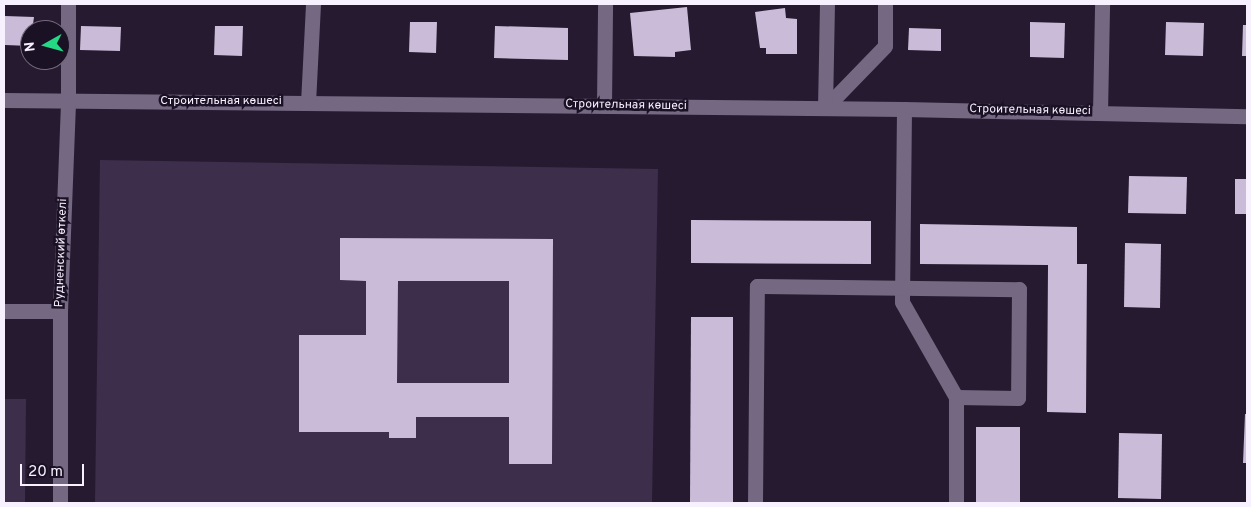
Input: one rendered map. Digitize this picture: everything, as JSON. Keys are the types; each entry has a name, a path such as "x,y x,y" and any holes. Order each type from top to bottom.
{"street":[{"name":"Рудненский өткелі","path":"60,503 60,311 68,101 68,4"},
{"path":"308,103 313,4"},
{"path":"604,106 605,4"},
{"path":"825,108 827,4"},
{"path":"825,108 885,46 885,4"},
{"path":"1100,113 1102,4"},
{"name":"Строительная көшесі","path":"4,100 904,109 1247,116"},
{"path":"904,109 902,302 956,397 956,503"},
{"path":"755,503 757,286 1019,289 1018,398 956,397"},
{"path":"4,310 60,311"}],"shaded area":[{"path":"100,160 658,169 652,503 95,503"},
{"path":"4,399 26,399 25,503 4,503"}],"building":[{"path":"687,7 691,50 675,52 675,57 634,56 630,13"},
{"path":"785,8 786,18 797,19 797,54 766,54 766,48 760,48 755,12"},
{"path":"5,16 34,17 34,20 20,20 20,46 5,45"},
{"path":"410,22 437,22 436,53 409,52"},
{"path":"1030,22 1065,23 1064,58 1030,57"},
{"path":"1166,22 1204,23 1203,56 1165,55"},
{"path":"1243,25 1247,25 1247,56 1242,56"},
{"path":"81,26 121,27 120,51 80,50"},
{"path":"215,26 243,26 242,56 214,55"},
{"path":"495,26 568,28 568,60 494,58"},
{"path":"909,28 941,29 941,51 908,50"},
{"path":"1129,176 1187,177 1186,214 1128,213"},
{"path":"1235,179 1247,179 1247,214 1235,214"},
{"path":"691,220 871,221 871,264 691,263"},
{"path":"920,224 1077,227 1077,264 1087,264 1086,413 1047,412 1048,265 920,264"},
{"path":"340,238 553,239 552,464 509,464 509,417 416,417 416,438 389,438 389,432 299,432 299,335 366,335 366,281 340,280","holes":["398,281 509,281 509,383 397,383"]},
{"path":"1125,243 1161,244 1160,308 1124,307"},
{"path":"691,317 733,317 733,503 690,503"},
{"path":"1245,414 1247,414 1247,463 1243,463"},
{"path":"976,427 1020,427 1020,503 976,503"},
{"path":"1119,433 1162,434 1161,499 1118,498"}]}
